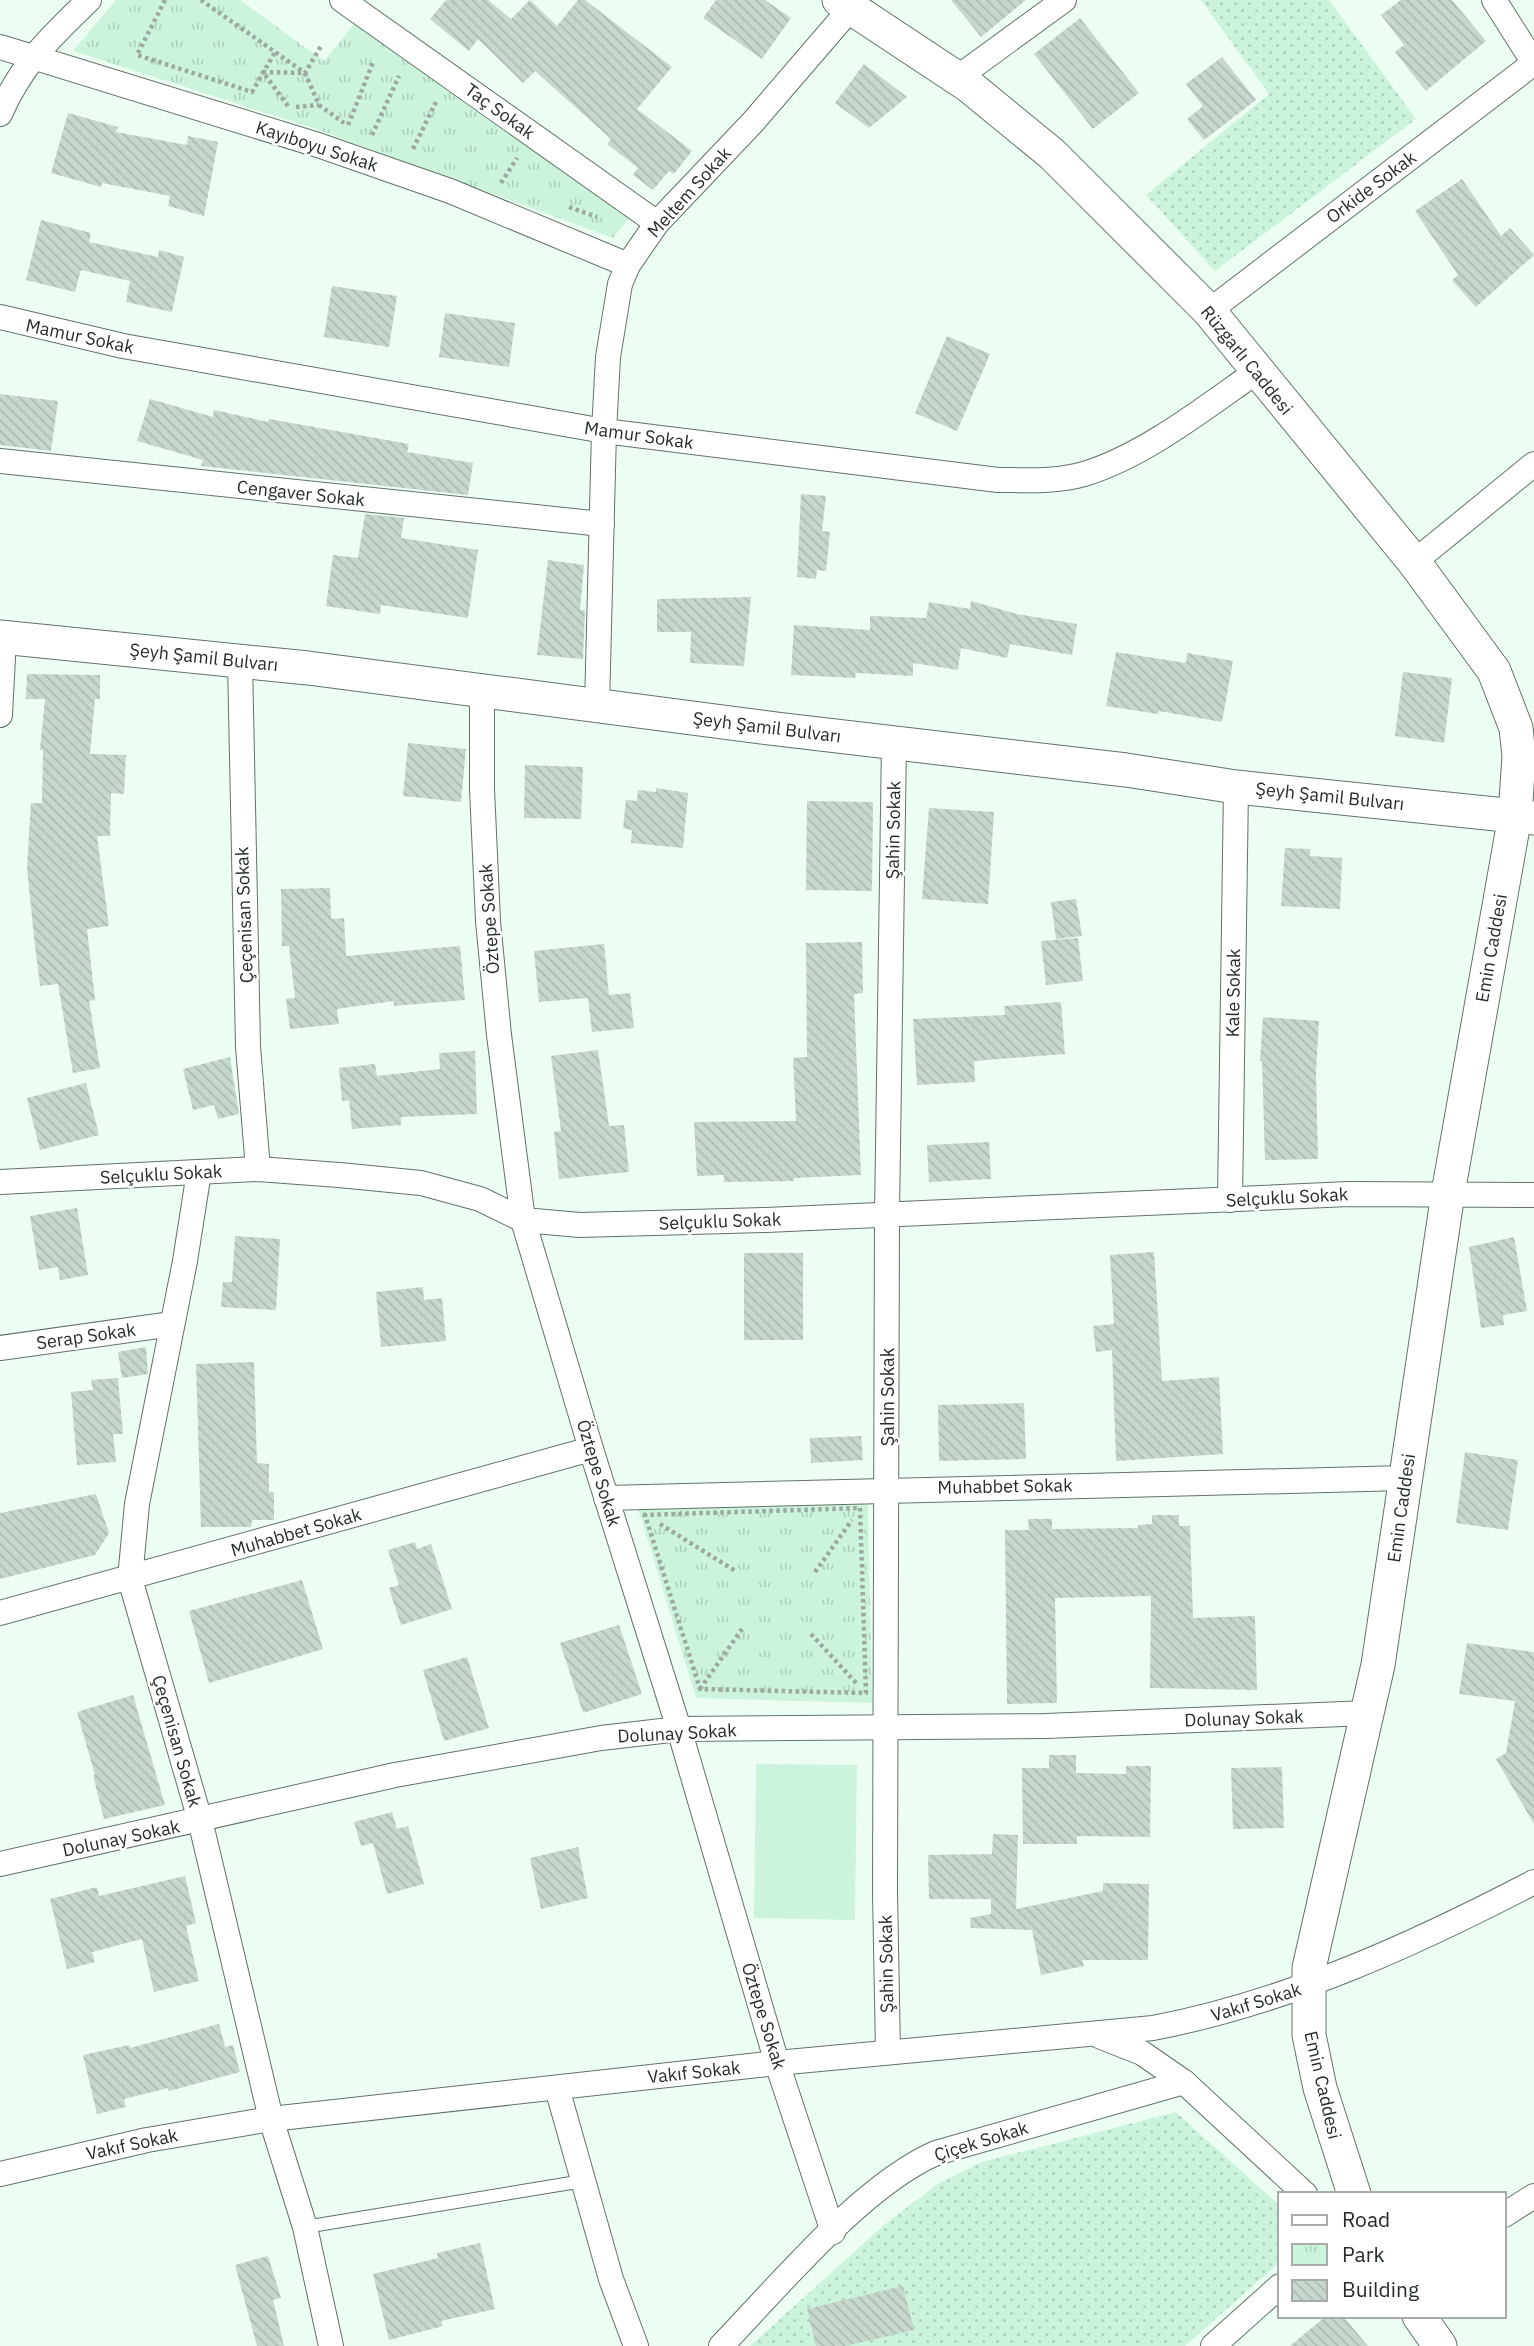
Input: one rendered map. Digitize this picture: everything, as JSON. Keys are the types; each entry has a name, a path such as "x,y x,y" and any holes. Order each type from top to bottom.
{"street":[{"path":"0,114 14,82 32,57 89,0"},
{"name":"Taç Sokak","path":"342,0 657,223"},
{"path":"957,78 1064,0"},
{"path":"1494,0 1534,63"},
{"name":"Meltem Sokak","path":"597,706 604,431 612,322 620,284 628,265 657,223 753,122 845,4"},
{"name":"Rüzgarlı Caddesi","path":"845,4 957,78 1052,154 1209,311 1413,562 1487,662 1507,702 1516,728 1524,817"},
{"name":"Kayıboyu Sokak","path":"0,47 331,149 450,191 628,265"},
{"name":"Orkide Sokak","path":"1209,311 1534,63"},
{"name":"Mamur Sokak","path":"0,317 123,346 604,431 998,480 1062,478 1086,474 1133,452 1256,372"},
{"name":"Cengaver Sokak","path":"0,461 602,524"},
{"path":"1413,562 1534,464"},
{"path":"0,715 2,638"},
{"name":"Şeyh Şamil Bulvarı","path":"2,638 240,661 1126,770 1236,787 1524,817"},
{"name":"Çeçenisan Sokak","path":"240,661 248,1047 258,1170"},
{"name":"Öztepe Sokak","path":"482,692 482,789 488,921 500,1049 523,1220 591,1450 680,1729 777,2063 832,2232"},
{"name":"Şahin Sokak","path":"888,2052 885,1729 887,1214 894,742"},
{"name":"Kale Sokak","path":"1230,1200 1236,787"},
{"name":"Emin Caddesi","path":"1353,2192 1320,2088 1309,2035 1309,1968 1378,1665 1448,1193 1524,817"},
{"name":"Selçuklu Sokak","path":"0,1182 258,1170 421,1184 480,1199 523,1220 552,1224 651,1224 1448,1193 1534,1195"},
{"name":"Çeçenisan Sokak","path":"198,1171 137,1504 130,1579 200,1820 271,2119 305,2227 331,2346"},
{"name":"Serap Sokak","path":"0,1348 172,1324"},
{"name":"Muhabbet Sokak","path":"0,1613 591,1450"},
{"name":"Muhabbet Sokak","path":"606,1498 1405,1478"},
{"name":"Dolunay Sokak","path":"0,1864 396,1775 601,1738 680,1729 1046,1727 1368,1713"},
{"name":"Vakıf Sokak","path":"0,2174 147,2140 271,2119 777,2063 1095,2035 1201,2018 1308,1985 1451,1925 1534,1882"},
{"path":"1095,2035 1142,2053 1184,2082 1304,2192"},
{"name":"Çiçek Sokak","path":"720,2346 832,2232 895,2174 936,2153 1184,2082"},
{"path":"557,2088 611,2279 636,2346"},
{"path":"1506,2214 1534,2196"},
{"path":"1213,2346 1278,2288"},
{"path":"1420,2318 1440,2346"}],"lane":[{"path":"305,2227 583,2181"}],"path":[{"path":"165,0 137,55 252,92 275,52"},
{"path":"201,0 305,73 319,105 355,128"},
{"path":"305,73 321,46"},
{"path":"346,124 372,58 381,64"},
{"path":"363,131 372,135 399,76 390,70"},
{"path":"263,72 305,73"},
{"path":"263,72 289,108 319,105"},
{"path":"425,154 413,149 436,102"},
{"path":"488,179 500,184 518,157"},
{"path":"645,1515 860,1508"},
{"path":"815,1572 860,1508"},
{"path":"860,1508 866,1693"},
{"path":"645,1515 737,1572"},
{"path":"645,1515 700,1689"},
{"path":"700,1689 741,1629"},
{"path":"811,1634 866,1693"},
{"path":"700,1689 866,1693"}],"green space":[{"path":"116,0 240,0 324,61 354,24 632,215 613,238 313,128 73,51"},
{"path":"1201,0 1329,0 1416,119 1215,271 1146,195 1269,94"},
{"path":"868,1503 872,1703 696,1698 638,1508"},
{"path":"756,1764 857,1765 855,1920 754,1918"},
{"path":"1176,2112 1278,2204 1278,2264 1185,2346 750,2346 884,2225 939,2183 982,2162"}],"building":[{"path":"446,0 488,0 511,19 530,0 557,26 578,0 585,0 672,67 637,109 692,151 674,174 669,171 653,190 633,175 638,168 607,144 611,139 535,71 523,83 478,39 469,51 430,19"},
{"path":"716,0 765,0 791,18 762,59 703,18"},
{"path":"951,0 1026,0 981,37"},
{"path":"1401,0 1452,0 1486,41 1426,91 1395,52 1404,45 1381,15"},
{"path":"1080,18 1139,93 1093,129 1034,54"},
{"path":"1222,57 1256,100 1204,140 1187,119 1203,106 1186,84"},
{"path":"864,64 907,97 869,128 835,103"},
{"path":"68,113 118,127 116,132 187,145 188,136 218,142 204,216 168,206 170,196 102,183 101,187 51,173"},
{"path":"1462,179 1501,236 1510,228 1534,255 1476,307 1452,280 1458,275 1415,211"},
{"path":"41,220 91,233 89,242 158,257 159,250 184,257 172,312 126,302 130,281 81,270 75,292 26,280"},
{"path":"332,286 397,296 389,347 324,337"},
{"path":"445,313 515,323 509,367 439,357"},
{"path":"947,336 990,354 957,431 915,413"},
{"path":"0,394 58,401 51,451 0,445"},
{"path":"150,399 213,417 214,410 268,422 269,419 409,444 407,452 473,463 468,495 201,466 203,460 137,441"},
{"path":"801,494 826,496 822,531 830,532 826,571 817,570 816,579 797,577"},
{"path":"365,514 404,518 401,538 478,550 468,618 381,605 380,614 326,606 333,555 358,558"},
{"path":"548,560 584,565 580,610 585,610 583,659 537,655"},
{"path":"751,597 744,666 690,663 691,632 657,632 657,599"},
{"path":"971,601 1017,614 1077,624 1072,655 1010,644 1007,658 961,648 958,670 913,663 913,676 856,673 855,678 791,675 794,625 870,630 870,616 926,618 929,602 970,609"},
{"path":"1116,652 1186,663 1187,653 1233,661 1222,722 1159,711 1158,714 1106,706"},
{"path":"1403,672 1452,678 1444,743 1395,736"},
{"path":"27,674 100,675 100,699 95,699 90,754 126,755 124,794 111,793 110,836 97,836 109,926 87,929 95,1000 89,1001 100,1068 73,1073 58,984 40,986 34,937 27,868 31,803 42,803 43,750 40,750 45,699 26,699"},
{"path":"408,743 466,749 461,802 403,796"},
{"path":"525,765 583,767 581,819 524,818"},
{"path":"656,788 688,793 683,848 631,843 632,830 623,828 626,800 637,801 638,790 656,792"},
{"path":"807,801 873,802 872,891 806,890"},
{"path":"929,808 994,812 988,904 922,899"},
{"path":"1285,848 1310,849 1310,856 1342,858 1340,909 1281,906"},
{"path":"330,888 331,919 344,918 346,956 460,946 465,1000 394,1006 394,1001 337,1009 339,1024 290,1029 286,999 295,998 289,946 282,946 281,889"},
{"path":"1076,899 1082,936 1056,939 1051,902"},
{"path":"1078,938 1083,981 1046,985 1041,941"},
{"path":"862,942 863,993 854,994 861,1175 794,1178 794,1181 724,1182 724,1175 697,1176 694,1122 796,1121 793,1058 807,1057 806,943"},
{"path":"604,944 609,995 630,993 634,1028 592,1032 588,998 539,1002 534,951"},
{"path":"1061,1002 1065,1054 974,1061 975,1082 917,1085 913,1019 1005,1015 1004,1006"},
{"path":"1263,1017 1319,1021 1316,1071 1318,1159 1265,1160 1260,1061"},
{"path":"598,1050 609,1126 624,1125 629,1172 559,1179 554,1132 561,1131 551,1056"},
{"path":"475,1051 477,1114 401,1117 401,1125 352,1129 349,1100 342,1101 339,1068 375,1064 377,1076 440,1069 439,1053"},
{"path":"230,1057 239,1114 218,1119 214,1105 193,1110 183,1069"},
{"path":"86,1083 99,1135 40,1150 27,1098"},
{"path":"989,1142 991,1179 929,1182 927,1145"},
{"path":"77,1208 88,1275 60,1280 58,1267 39,1270 30,1216"},
{"path":"235,1236 280,1239 276,1310 221,1307 223,1282 232,1282"},
{"path":"1514,1237 1527,1311 1503,1315 1504,1325 1481,1328 1469,1247"},
{"path":"1154,1252 1162,1381 1219,1377 1223,1454 1116,1461 1112,1350 1096,1352 1093,1326 1114,1324 1110,1255"},
{"path":"744,1253 803,1253 803,1340 744,1340"},
{"path":"423,1287 424,1300 442,1298 446,1341 381,1347 376,1292"},
{"path":"146,1347 148,1374 122,1378 118,1352"},
{"path":"254,1362 257,1463 269,1464 269,1492 274,1492 274,1520 252,1520 251,1527 201,1527 196,1364"},
{"path":"118,1378 123,1434 113,1434 116,1462 77,1465 71,1392 93,1390 91,1380"},
{"path":"1024,1403 1026,1459 939,1461 938,1405"},
{"path":"861,1436 863,1460 811,1463 810,1438"},
{"path":"1465,1452 1518,1460 1508,1530 1456,1523"},
{"path":"96,1494 109,1533 95,1555 0,1579 0,1513"},
{"path":"1152,1515 1179,1515 1179,1526 1190,1526 1193,1618 1255,1616 1257,1690 1150,1688 1151,1596 1055,1598 1057,1703 1007,1704 1005,1530 1029,1530 1028,1519 1052,1519 1052,1529 1138,1528 1138,1525 1152,1524"},
{"path":"415,1542 417,1549 431,1544 452,1609 401,1625 389,1588 399,1585 388,1550"},
{"path":"302,1580 323,1649 209,1683 189,1611"},
{"path":"619,1625 642,1694 583,1713 560,1643"},
{"path":"1467,1643 1534,1652 1534,1824 1496,1759 1506,1753 1515,1701 1459,1694"},
{"path":"467,1657 489,1728 444,1741 423,1670"},
{"path":"133,1695 165,1805 104,1819 77,1712"},
{"path":"1049,1755 1076,1755 1076,1773 1126,1774 1126,1766 1151,1766 1150,1837 1077,1836 1077,1844 1023,1844 1022,1768 1049,1768"},
{"path":"1282,1767 1284,1828 1233,1829 1231,1768"},
{"path":"392,1812 397,1829 408,1826 424,1884 387,1894 373,1843 361,1846 354,1822"},
{"path":"993,1834 1018,1835 1016,1909 1103,1891 1103,1883 1149,1884 1148,1960 1082,1960 1084,1966 1041,1975 1032,1930 971,1928 970,1918 991,1914 991,1899 929,1899 928,1855 992,1854"},
{"path":"578,1847 588,1898 541,1909 530,1858"},
{"path":"185,1876 196,1923 186,1926 199,1981 154,1992 142,1939 92,1952 95,1962 67,1969 50,1899 97,1887 99,1896"},
{"path":"219,2024 225,2047 233,2045 240,2072 169,2091 168,2088 124,2099 126,2107 97,2114 83,2055 129,2045 130,2048"},
{"path":"480,2243 495,2309 441,2321 443,2326 389,2340 373,2274 438,2258 437,2253"},
{"path":"268,2256 281,2298 273,2300 284,2346 257,2346 235,2265"},
{"path":"903,2286 914,2330 845,2346 816,2346 807,2309"},
{"path":"1324,2318 1345,2318 1368,2346 1290,2346"}]}
